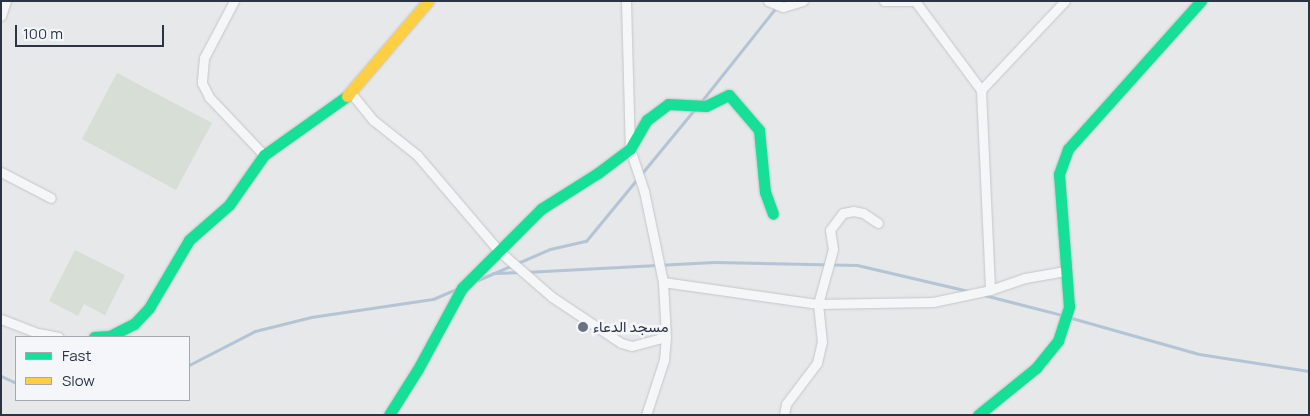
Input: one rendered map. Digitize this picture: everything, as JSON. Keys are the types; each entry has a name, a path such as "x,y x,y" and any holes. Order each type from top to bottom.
{"street":[{"path":"1,16 6,1"},
{"path":"234,1 204,58 202,83 209,96 264,155"},
{"path":"110,336 134,324 149,308 189,240 229,205 264,155 351,93 428,1"},
{"path":"626,1 630,149 644,191 663,282 666,337 664,360 646,415"},
{"path":"768,1 783,7 802,1"},
{"path":"884,1 915,1 981,90 990,290"},
{"path":"981,90 1065,1"},
{"path":"978,415 1036,368 1058,341 1069,307 1059,174 1065,154 1200,1"},
{"path":"351,93 373,120 417,155 499,251 552,297 621,343 632,346 666,337"},
{"path":"388,415 418,369 462,288 541,210 598,173 630,149 647,120 668,104 706,106 729,94 759,130 765,192 773,214"},
{"path":"1,172 51,198"},
{"path":"784,415 786,404 817,363 822,342 818,304 833,249 830,230 843,213 853,211 863,213 878,222"},
{"path":"663,282 818,304 933,302 990,290 1025,278 1066,271"},
{"path":"1,319 38,333 54,336"}],"shaded area":[{"path":"117,73 212,123 176,190 82,139"},
{"path":"75,250 125,275 105,315 84,304 78,316 49,301"}],"waterway":[{"path":"700,103 781,1"},
{"path":"478,280 550,249 586,241 695,109"},
{"path":"525,272 714,262 857,265 968,291"},
{"path":"493,273 519,272"},
{"path":"190,364 255,331 311,317 433,299 456,289"},
{"path":"984,295 1062,315"},
{"path":"1068,317 1199,354 1309,371"},
{"path":"1,376 15,383"}],"traffic: fast":[{"path":"978,415 1036,368 1058,341 1069,307 1059,174 1068,149 1201,1"},
{"path":"389,415 418,369 462,288 541,209 598,173 630,149 647,120 668,104 706,106 729,95 759,130 765,192 773,214"},
{"path":"110,336 134,324 149,308 189,240 229,205 264,155 347,96"}],"traffic: slow":[{"path":"347,96 428,1"}],"place":[{"name":"مسجد الدعاء","path":"583,327"}]}
